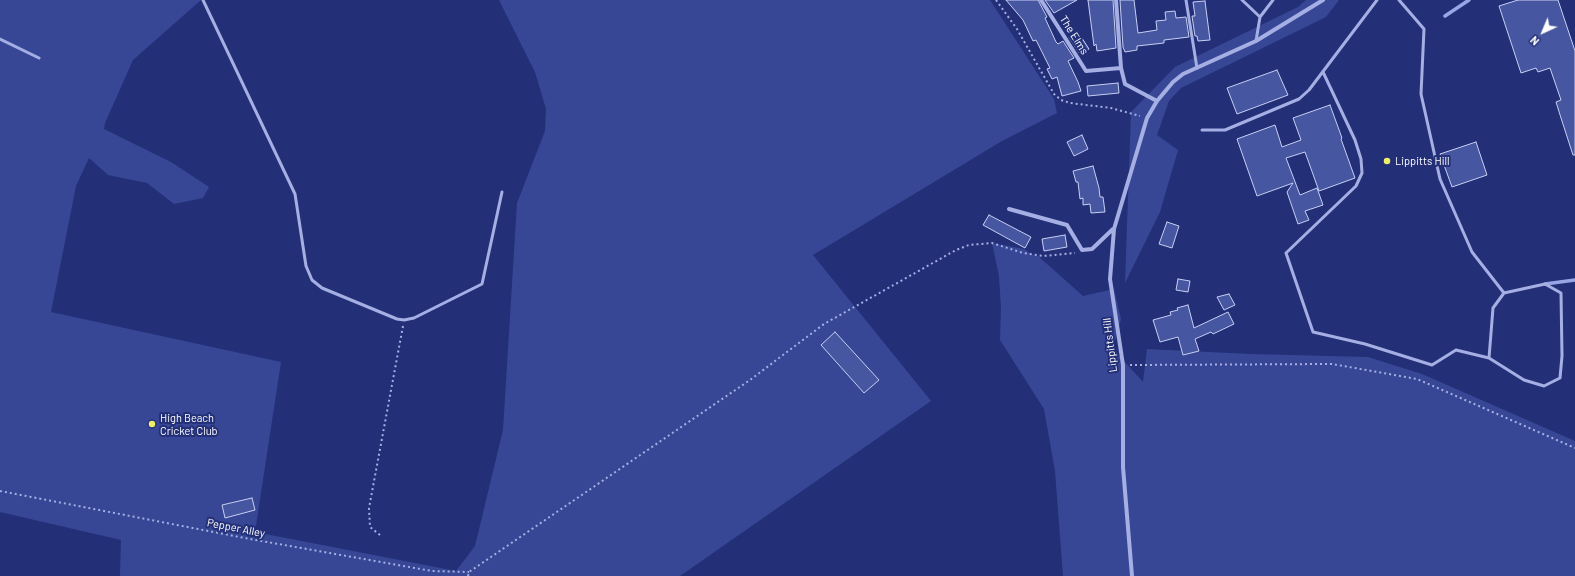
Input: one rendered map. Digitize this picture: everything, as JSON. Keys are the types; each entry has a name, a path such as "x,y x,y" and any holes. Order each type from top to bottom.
{"street":[{"name":"The Elms","path":"1040,0 1086,71 1121,68"},
{"path":"1116,0 1121,68 1125,84 1157,101"},
{"name":"Lippitts Hill","path":"1132,576 1123,467 1122,365 1110,279 1114,229 1147,118 1157,101 1173,82 1183,74 1256,41 1323,0"},
{"path":"1010,210 1067,226 1082,250 1092,249 1114,229"}],"lane":[{"path":"203,0 295,194 306,266 312,280 322,288 397,320 404,320 414,318 482,284 502,192"},
{"path":"1186,0 1197,68"},
{"path":"1242,0 1260,18"},
{"path":"1256,41 1260,18 1273,0"},
{"path":"1202,130 1225,130 1299,99 1309,90 1377,0"},
{"path":"1399,0 1424,29 1421,94 1440,179 1472,252 1504,294"},
{"path":"0,39 39,58"},
{"path":"1323,72 1355,140 1361,159 1362,173 1356,186 1286,253 1313,332 1365,344 1432,365 1456,350 1489,358 1524,380 1544,386 1560,378 1562,356 1561,292 1545,284 1504,294 1493,308 1489,358"}],"path":[{"path":"996,0 1017,29 1054,94 1061,100 1070,103 1111,108 1147,118"},
{"path":"468,576 469,572 750,380 824,324 956,250 969,245 992,243 1023,253 1044,256 1072,254 1082,250"},
{"path":"380,534 370,527 369,508 404,320"},
{"path":"1122,365 1332,364 1417,379 1575,448"},
{"name":"Pepper Alley","path":"0,491 250,539 432,571 469,572"}],"shaded area":[{"path":"0,0 201,0 133,60 105,123 104,129 171,162 209,187 203,198 174,204 147,183 108,175 89,158 76,186 51,312 281,362 255,532 456,571 475,546 503,430 517,203 545,131 546,109 535,72 499,0 990,0 1054,99 1057,113 1002,141 813,255 931,401 680,576 120,576 121,540 0,512"},
{"path":"1306,0 1339,0 1326,17 1181,88 1169,101 1157,135 1178,150 1160,212 1125,283 1131,112 1175,67 1298,7"},
{"path":"992,243 1024,249 1033,255 1038,256 1083,296 1114,289 1121,319 1113,349 1143,382 1147,349 1250,354 1368,357 1422,374 1575,441 1575,576 1063,576 1055,471 1044,409 1000,340 1001,308 999,276"}],"building":[{"path":"1006,0 1038,0 1047,17 1045,18 1056,42 1058,44 1063,41 1074,58 1068,61 1081,91 1062,96 1057,77 1052,79 1047,69 1050,68 1036,40 1033,41 1023,20"},
{"path":"1045,0 1077,0 1054,13"},
{"path":"1088,0 1113,0 1116,48 1097,51 1096,44 1094,46"},
{"path":"1120,0 1134,0 1138,33 1157,30 1156,21 1166,20 1165,12 1175,11 1176,18 1186,17 1189,37 1164,40 1164,43 1137,46 1137,50 1125,52 1123,47"},
{"path":"1518,0 1558,0 1575,51 1575,155 1573,155 1556,102 1561,100 1550,68 1538,72 1536,68 1521,73 1499,6"},
{"path":"1205,1 1210,40 1198,41 1197,36 1195,36 1192,16 1195,16 1193,2"},
{"path":"1078,32 1089,49 1080,54 1069,37"},
{"path":"1277,70 1288,95 1237,114 1227,88"},
{"path":"1118,83 1119,93 1088,96 1087,86"},
{"path":"1330,105 1355,178 1319,191 1305,152 1286,158 1300,195 1317,188 1323,205 1305,211 1309,220 1298,224 1287,192 1293,183 1257,196 1237,139 1275,125 1282,147 1301,140 1293,118"},
{"path":"1082,135 1088,149 1074,156 1067,142"},
{"path":"1476,142 1487,175 1452,187 1440,154"},
{"path":"1093,166 1100,197 1103,197 1105,212 1091,213 1090,204 1083,205 1083,198 1080,199 1078,182 1076,182 1073,171"},
{"path":"989,215 1031,237 1025,248 983,225"},
{"path":"1167,222 1179,226 1172,248 1159,244"},
{"path":"1065,235 1067,247 1044,251 1042,239"},
{"path":"1178,279 1190,281 1188,292 1176,290"},
{"path":"1229,294 1235,305 1224,310 1217,297"},
{"path":"1188,305 1194,328 1228,312 1234,324 1213,334 1211,332 1195,339 1199,351 1183,355 1178,337 1160,342 1153,320 1171,315 1170,312"},
{"path":"835,332 879,380 864,393 821,345"},
{"path":"252,498 255,510 225,518 222,505"}],"waterway":[{"path":"1445,16 1469,0"},
{"path":"1545,284 1575,280"}],"place":[{"name":"Lippitts Hill","path":"1387,161"},
{"name":"High Beach Cricket Club","path":"152,424"}]}
